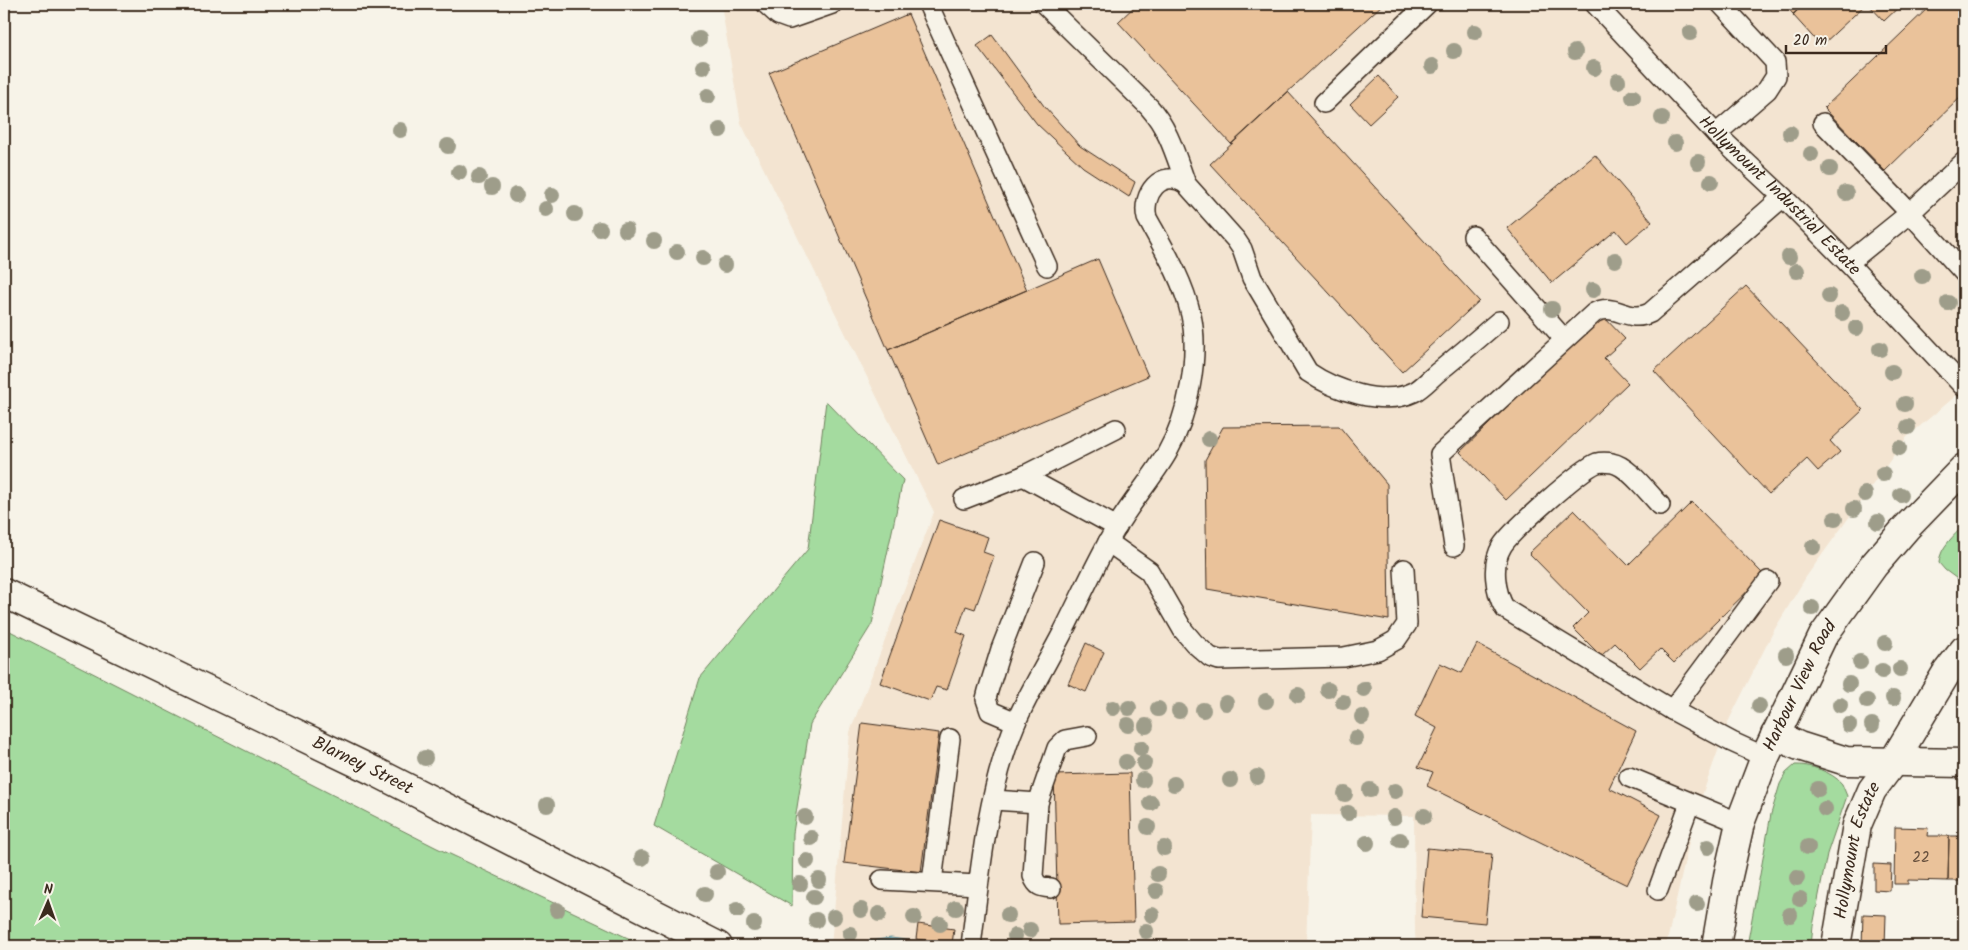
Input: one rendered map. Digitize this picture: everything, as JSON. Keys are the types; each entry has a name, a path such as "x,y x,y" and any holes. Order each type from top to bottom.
{"street":[{"name":"Harbour View Road","path":"1716,946 1728,876 1740,824 1770,746 1823,636 1874,565 1906,528 1964,468"},
{"name":"Blarney Street","path":"4,592 374,771 718,946"},
{"name":"Hollymount Estate","path":"1836,946 1857,825 1872,790 1893,762 1947,672 1964,650"},
{"name":"Hollymount Estate","path":"1770,746 1799,746 1846,761 1964,763"}],"lane":[{"path":"766,4 778,15 790,19 832,4"},
{"path":"928,4 1047,266"},
{"path":"1044,4 1160,120 1167,132 1186,184"},
{"path":"1324,103 1427,4"},
{"name":"Hollymount Industrial Estate","path":"1595,4 1716,134 1783,197 1848,263 1964,387"},
{"path":"1716,134 1767,90 1776,76 1775,62 1721,4"},
{"path":"1823,123 1910,212 1964,273"},
{"path":"1848,263 1910,212 1964,162"},
{"path":"971,946 978,885 993,800 1016,722 1113,534 1167,454 1184,412 1191,384 1194,332 1191,314 1170,259 1145,211 1148,198 1154,188 1163,179 1179,179 1186,184 1239,244 1252,278 1308,372 1344,390 1374,397 1395,397 1414,392 1499,321"},
{"path":"1454,546 1440,454 1594,312 1603,308 1634,317 1642,317 1650,313 1783,197"},
{"path":"1473,236 1564,339"},
{"path":"964,499 1023,476 1116,429"},
{"path":"1660,505 1624,468 1612,463 1598,463 1580,473 1515,531 1501,547 1496,565 1498,597 1505,609 1672,710 1732,742 1770,746"},
{"path":"1023,476 1113,534 1149,571 1183,630 1210,657 1219,660 1344,657 1378,650 1396,640 1407,624 1404,569"},
{"path":"1016,722 990,711 986,699 1001,649 1035,562"},
{"path":"1672,710 1768,581"},
{"path":"1051,888 1040,887 1036,884 1033,876 1038,803 1057,748 1066,740 1087,736"},
{"path":"932,882 950,739"},
{"path":"1629,777 1740,824"},
{"path":"993,800 1038,803"},
{"path":"1658,890 1690,803"},
{"path":"882,880 978,885"}],"shaded area":[{"path":"721,4 1964,4 1964,389 1907,437 1806,577 1773,632 1729,720 1695,815 1666,946 1416,946 1414,816 1311,815 1306,946 831,946 850,732 934,512 741,123"}],"green space":[{"path":"826,401 903,480 872,624 810,724 793,833 792,906 654,826 700,678 808,549"},
{"path":"1964,525 1964,584 1945,570 1939,563 1945,547"},
{"path":"4,628 437,848 645,946 4,946"},
{"path":"1795,765 1814,767 1827,772 1842,784 1847,796 1827,854 1811,946 1747,946 1771,814 1780,784 1786,773"}],"water":[{"path":"891,938 927,943 931,946 864,946 868,941"}],"building":[{"path":"1137,4 1383,4 1231,144 1118,22"},
{"path":"1784,4 1804,4 1793,14"},
{"path":"1804,4 1866,4 1821,46 1793,15"},
{"path":"1868,4 1902,4 1884,21"},
{"path":"1932,4 1964,4 1964,94 1885,171 1824,108"},
{"path":"908,14 1027,290 888,350 769,73"},
{"path":"992,35 1044,106 1080,146 1135,182 1129,197 1083,167 1037,124 977,46"},
{"path":"1379,76 1398,97 1369,124 1350,104"},
{"path":"1288,92 1479,301 1402,372 1210,164"},
{"path":"1595,155 1652,222 1627,243 1616,230 1552,283 1507,228"},
{"path":"1098,259 1148,376 938,465 888,350"},
{"path":"1746,286 1863,410 1830,441 1840,452 1818,471 1807,459 1769,494 1654,371"},
{"path":"1602,315 1625,339 1604,358 1628,383 1506,500 1460,452"},
{"path":"1339,426 1387,484 1389,620 1207,589 1205,460 1223,427"},
{"path":"1692,502 1764,575 1674,663 1660,649 1640,668 1615,643 1601,656 1573,628 1588,613 1529,553 1574,510 1628,565"},
{"path":"939,520 988,537 983,552 994,556 975,609 966,606 957,632 966,636 947,690 936,687 930,701 880,683"},
{"path":"1086,643 1104,652 1086,692 1068,684"},
{"path":"1477,644 1636,731 1609,788 1661,815 1627,885 1427,786 1433,772 1418,767 1437,728 1415,716 1440,663 1462,673"},
{"path":"862,723 939,733 921,872 844,863"},
{"path":"1130,773 1134,922 1058,924 1054,775"},
{"path":"1895,827 1928,828 1927,836 1949,836 1948,881 1908,880 1908,884 1894,884"},
{"path":"1949,836 1964,836 1964,881 1948,881"},
{"path":"1427,848 1492,854 1485,923 1421,917"},
{"path":"1874,864 1891,865 1890,891 1874,890"},
{"path":"1863,914 1886,915 1885,946 1862,946"},
{"path":"918,924 954,929 952,944 916,939"}]}
